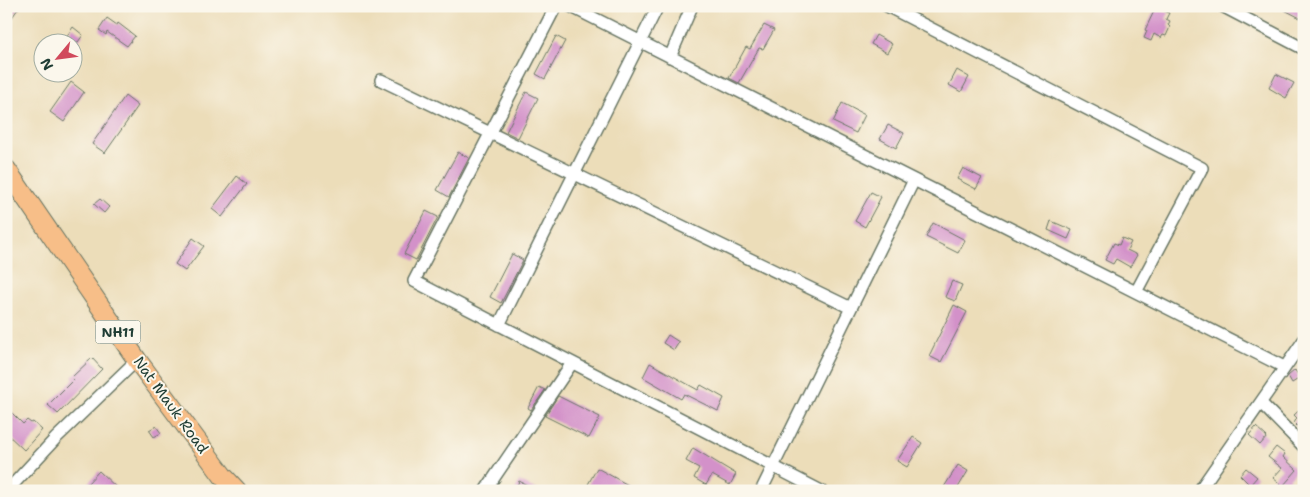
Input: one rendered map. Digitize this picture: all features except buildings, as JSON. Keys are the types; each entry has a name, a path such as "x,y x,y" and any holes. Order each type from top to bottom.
{"highway":[{"name":"Nat Mauk Road","path":"6,169 137,360 223,476 237,491"}],"street":[{"path":"556,6 414,281 821,491"},
{"path":"570,6 1284,367"},
{"path":"498,325 658,6"},
{"path":"670,57 692,6"},
{"path":"887,6 1202,168 1136,292"},
{"path":"1222,6 1304,49"},
{"path":"381,80 490,135 850,308"},
{"path":"761,491 772,465 914,180"},
{"path":"1199,491 1304,340"},
{"path":"7,491 56,438 137,360"},
{"path":"485,491 572,363"},
{"path":"1260,403 1304,447"}]}
